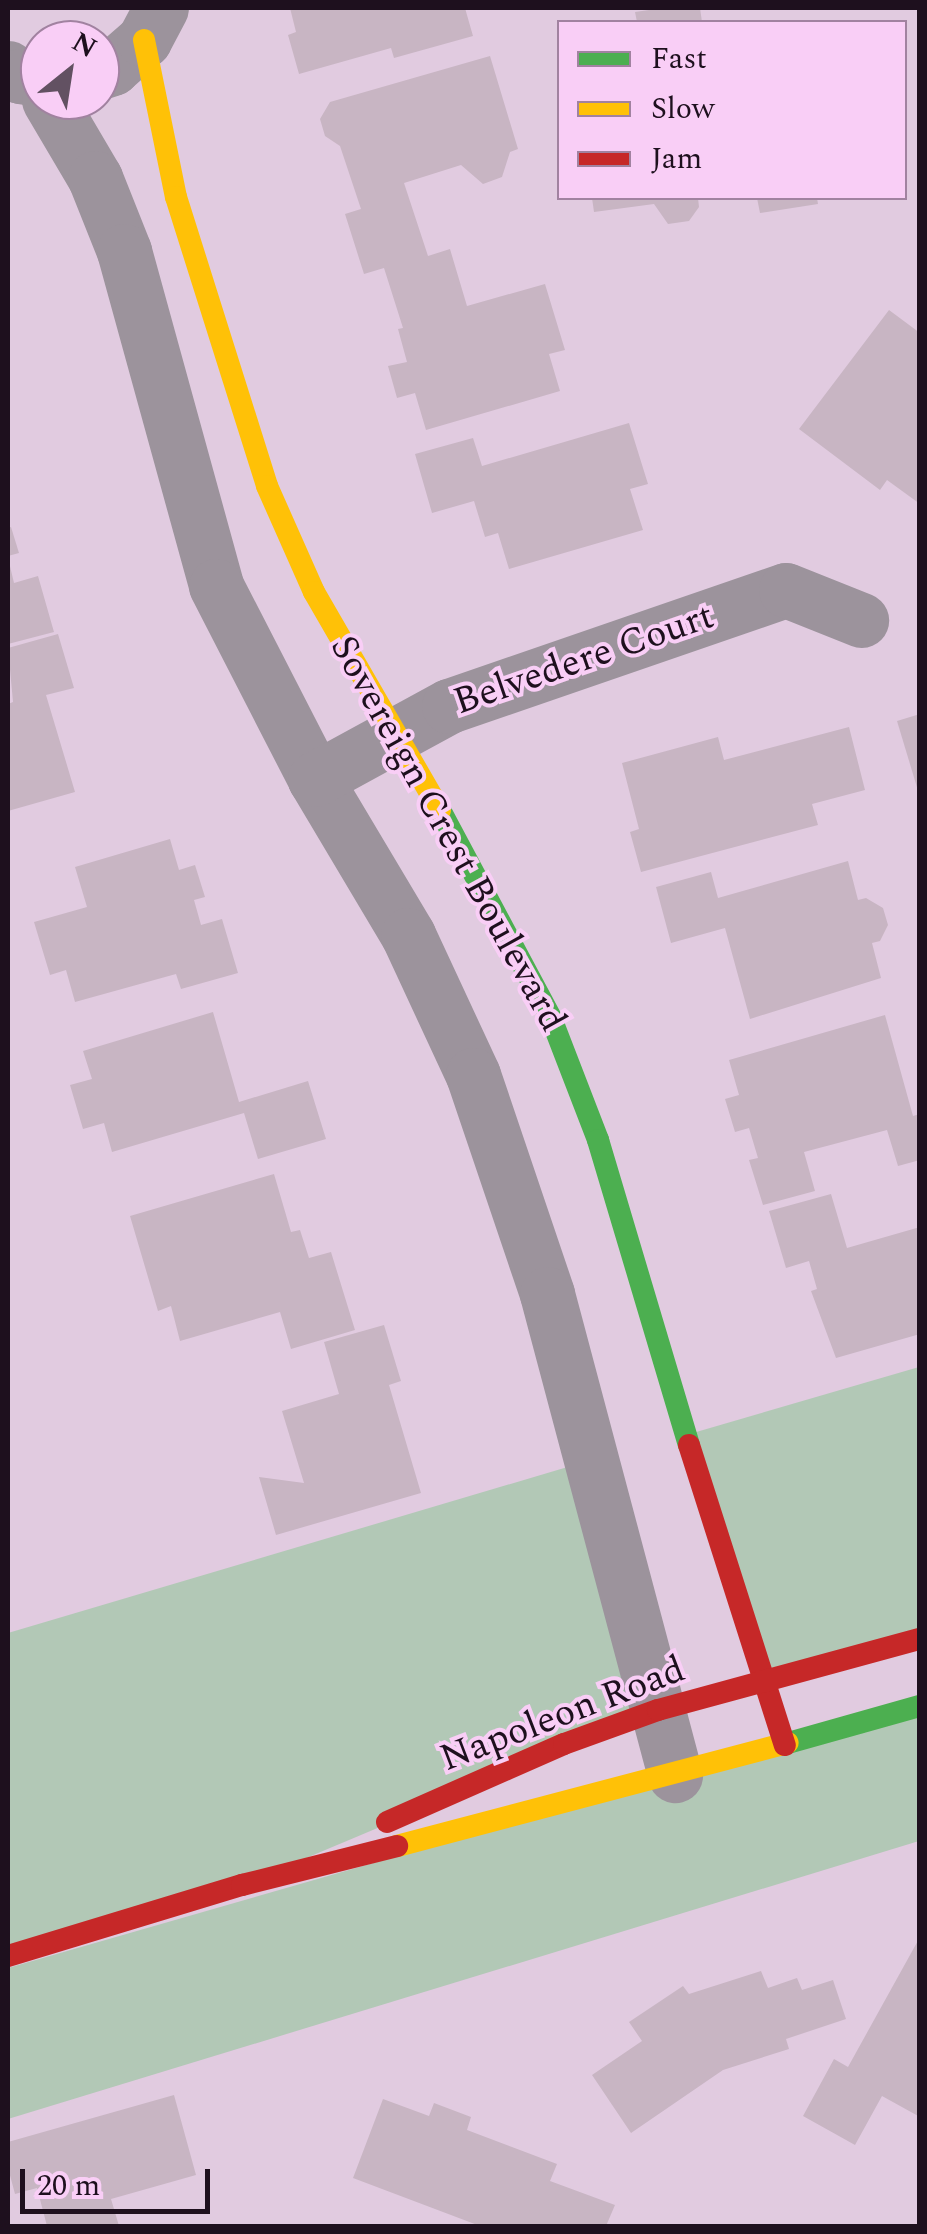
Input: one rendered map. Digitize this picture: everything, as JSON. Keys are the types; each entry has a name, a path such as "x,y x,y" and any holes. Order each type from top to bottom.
{"street":[{"path":"120,59 153,24"},
{"name":"Sovereign Crest Boulevard","path":"153,24 176,197 267,486 314,592 398,730 551,1018 585,1105 786,1744"},
{"path":"55,120 94,178 124,252 216,586 315,778 408,935 473,1075 547,1294 676,1776"},
{"name":"Belvedere Court","path":"315,778 449,706 786,590 861,620"},
{"name":"Napoleon Road","path":"242,1885 564,1744 658,1710 920,1639"},
{"name":"Napoleon Road","path":"8,1956 242,1885 676,1776 920,1706"}],"green space":[{"path":"919,1367 919,1639 764,1684 686,1435"},
{"path":"591,1460 658,1710 242,1885 8,1956 8,1633"},
{"path":"919,1706 919,1841 8,2119 8,1968"}],"building":[{"path":"290,8 465,8 473,36 394,58 391,48 299,74 288,35 296,32"},
{"path":"700,8 702,20 637,20 635,12"},
{"path":"490,56 518,149 510,152 502,177 483,184 461,165 404,183 428,256 450,249 467,306 545,284 565,350 549,354 560,391 426,430 415,393 397,398 388,366 407,362 398,329 403,328 384,268 364,274 345,214 361,209 340,146 325,136 320,119 330,102"},
{"path":"592,200 698,200 699,207 689,221 668,224 654,204 594,212"},
{"path":"757,200 817,200 818,204 760,213"},
{"path":"889,310 920,333 920,504 887,480 880,490 799,429"},
{"path":"629,423 648,484 630,489 643,530 509,569 498,533 485,537 474,501 432,513 415,454 473,438 482,466"},
{"path":"11,527 19,553 8,556 8,528"},
{"path":"9,562 14,583 38,576 54,632 8,644"},
{"path":"58,634 74,688 46,695 75,792 8,811 8,704 13,702 8,648"},
{"path":"920,714 920,794 919,794 897,721"},
{"path":"849,727 865,790 812,804 818,825 641,872 630,832 639,829 622,763 718,737 724,760"},
{"path":"170,839 179,870 195,865 205,897 194,900 201,925 222,919 238,973 181,989 176,974 75,1002 66,970 50,975 34,922 87,907 75,867"},
{"path":"848,861 858,900 866,898 883,908 888,925 880,941 872,943 881,978 750,1019 725,928 671,943 656,887 711,872 718,898"},
{"path":"213,1012 239,1102 308,1081 326,1139 258,1159 244,1113 112,1152 104,1123 83,1129 70,1085 92,1079 83,1051"},
{"path":"885,1015 913,1116 920,1114 920,1160 898,1166 887,1130 804,1152 815,1191 763,1205 749,1160 758,1158 749,1128 735,1132 725,1099 739,1095 729,1060"},
{"path":"274,1174 291,1232 300,1230 309,1258 331,1252 355,1330 291,1349 280,1312 180,1341 171,1306 158,1311 130,1216"},
{"path":"831,1194 847,1248 920,1227 920,1334 836,1358 811,1291 817,1289 809,1261 786,1268 769,1211"},
{"path":"384,1325 401,1381 389,1385 421,1493 276,1535 259,1477 304,1483 282,1411 339,1394 324,1342"},
{"path":"920,1937 920,2117 882,2096 855,2145 803,2116 834,2059 848,2067"},
{"path":"761,1971 768,1988 797,1978 802,1990 833,1980 846,2019 786,2039 789,2049 723,2070 631,2133 592,2075 642,2041 629,2022 683,1986 689,1994"},
{"path":"174,2095 196,2175 111,2199 119,2226 47,2226 37,2188 15,2194 8,2168 8,2142"},
{"path":"383,2099 429,2116 434,2103 471,2117 467,2130 557,2164 550,2181 615,2205 606,2226 480,2226 353,2178"}],"traffic: fast":[{"path":"440,810 551,1018 598,1140 689,1445"},
{"path":"788,1743 920,1706"}],"traffic: slow":[{"path":"144,40 176,197 267,486 314,592 440,810"},
{"path":"397,1846 788,1743"}],"traffic: jam":[{"path":"689,1445 785,1745"},
{"path":"387,1822 564,1744 658,1710 920,1639"},
{"path":"8,1956 242,1885 397,1846"}]}
